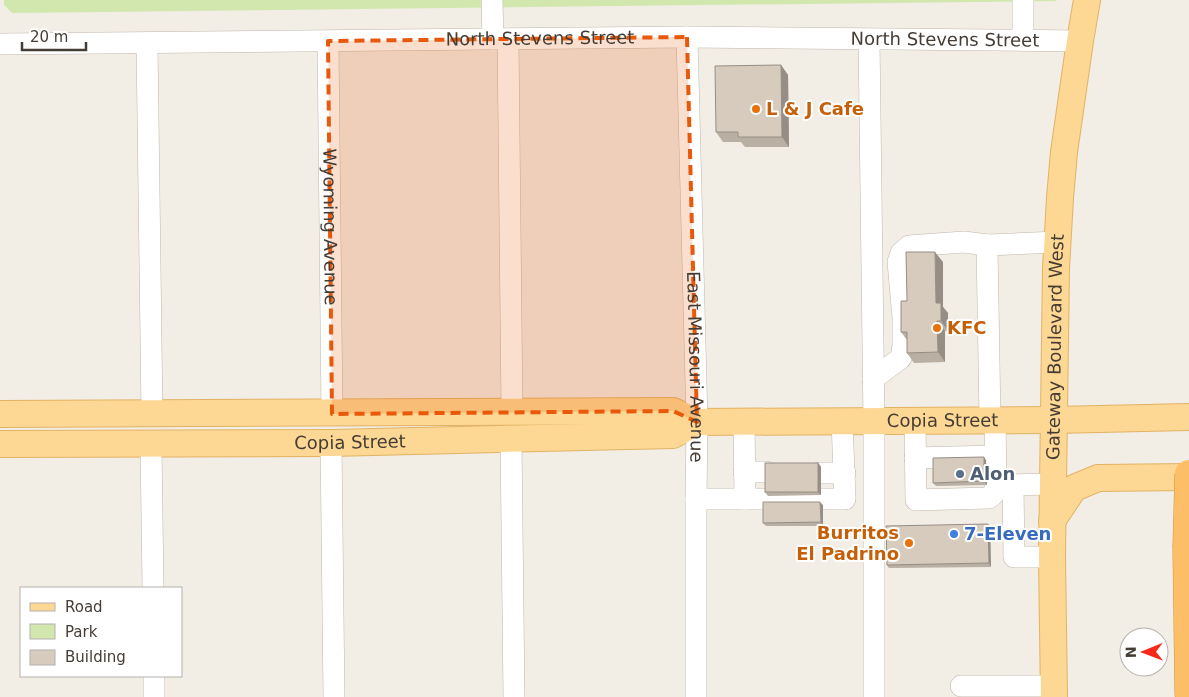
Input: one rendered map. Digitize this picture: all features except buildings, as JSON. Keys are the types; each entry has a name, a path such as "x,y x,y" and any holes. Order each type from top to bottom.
{"highway":[{"path":"1189,476 1187,548 1189,693"}],"main road":[{"name":"Gateway Boulevard West","path":"1054,691 1052,521 1057,242 1064,152 1087,0"},
{"name":"Copia Street","path":"0,414 673,411 697,422 1054,420 1189,417"},
{"name":"Copia Street","path":"0,444 331,443 673,435 697,422"},
{"path":"1052,521 1074,488 1098,478 1189,476"}],"street":[{"path":"492,0 501,39 512,412"},
{"path":"1023,0 1023,40"},
{"name":"North Stevens Street","path":"0,44 687,37 1080,40"},
{"name":"East Missouri Avenue","path":"687,37 697,422 696,697"},
{"path":"869,39 874,421 874,697"},
{"name":"Wyoming Avenue","path":"328,41 332,414"},
{"path":"147,43 152,414"},
{"path":"873,379 901,358 903,345 898,262 901,253 909,246 964,242 987,244 1057,242"},
{"path":"987,244 992,420 995,456 1005,485 1014,557 1052,557"},
{"path":"696,499 846,499 842,421"},
{"path":"915,421 916,500 989,498 1005,485 1053,484"},
{"path":"744,422 745,499"},
{"path":"511,440 514,697"},
{"path":"331,443 334,697"},
{"path":"152,444 153,587"},
{"path":"915,458 995,456"},
{"path":"744,472 766,472"},
{"path":"819,472 845,473"},
{"path":"154,677 154,697"},
{"path":"961,686 1054,691"}],"highlighted area":[{"path":"687,37 697,422 673,411 332,414 328,41"}],"green space":[{"path":"4,0 1056,1 12,13 4,5"}],"place":[{"name":"L & J Cafe","path":"756,109"},
{"name":"KFC","path":"937,328"},
{"name":"Alon","path":"960,474"},
{"name":"7-Eleven","path":"954,534"},
{"name":"Burritos El Padrino","path":"909,543"}]}
